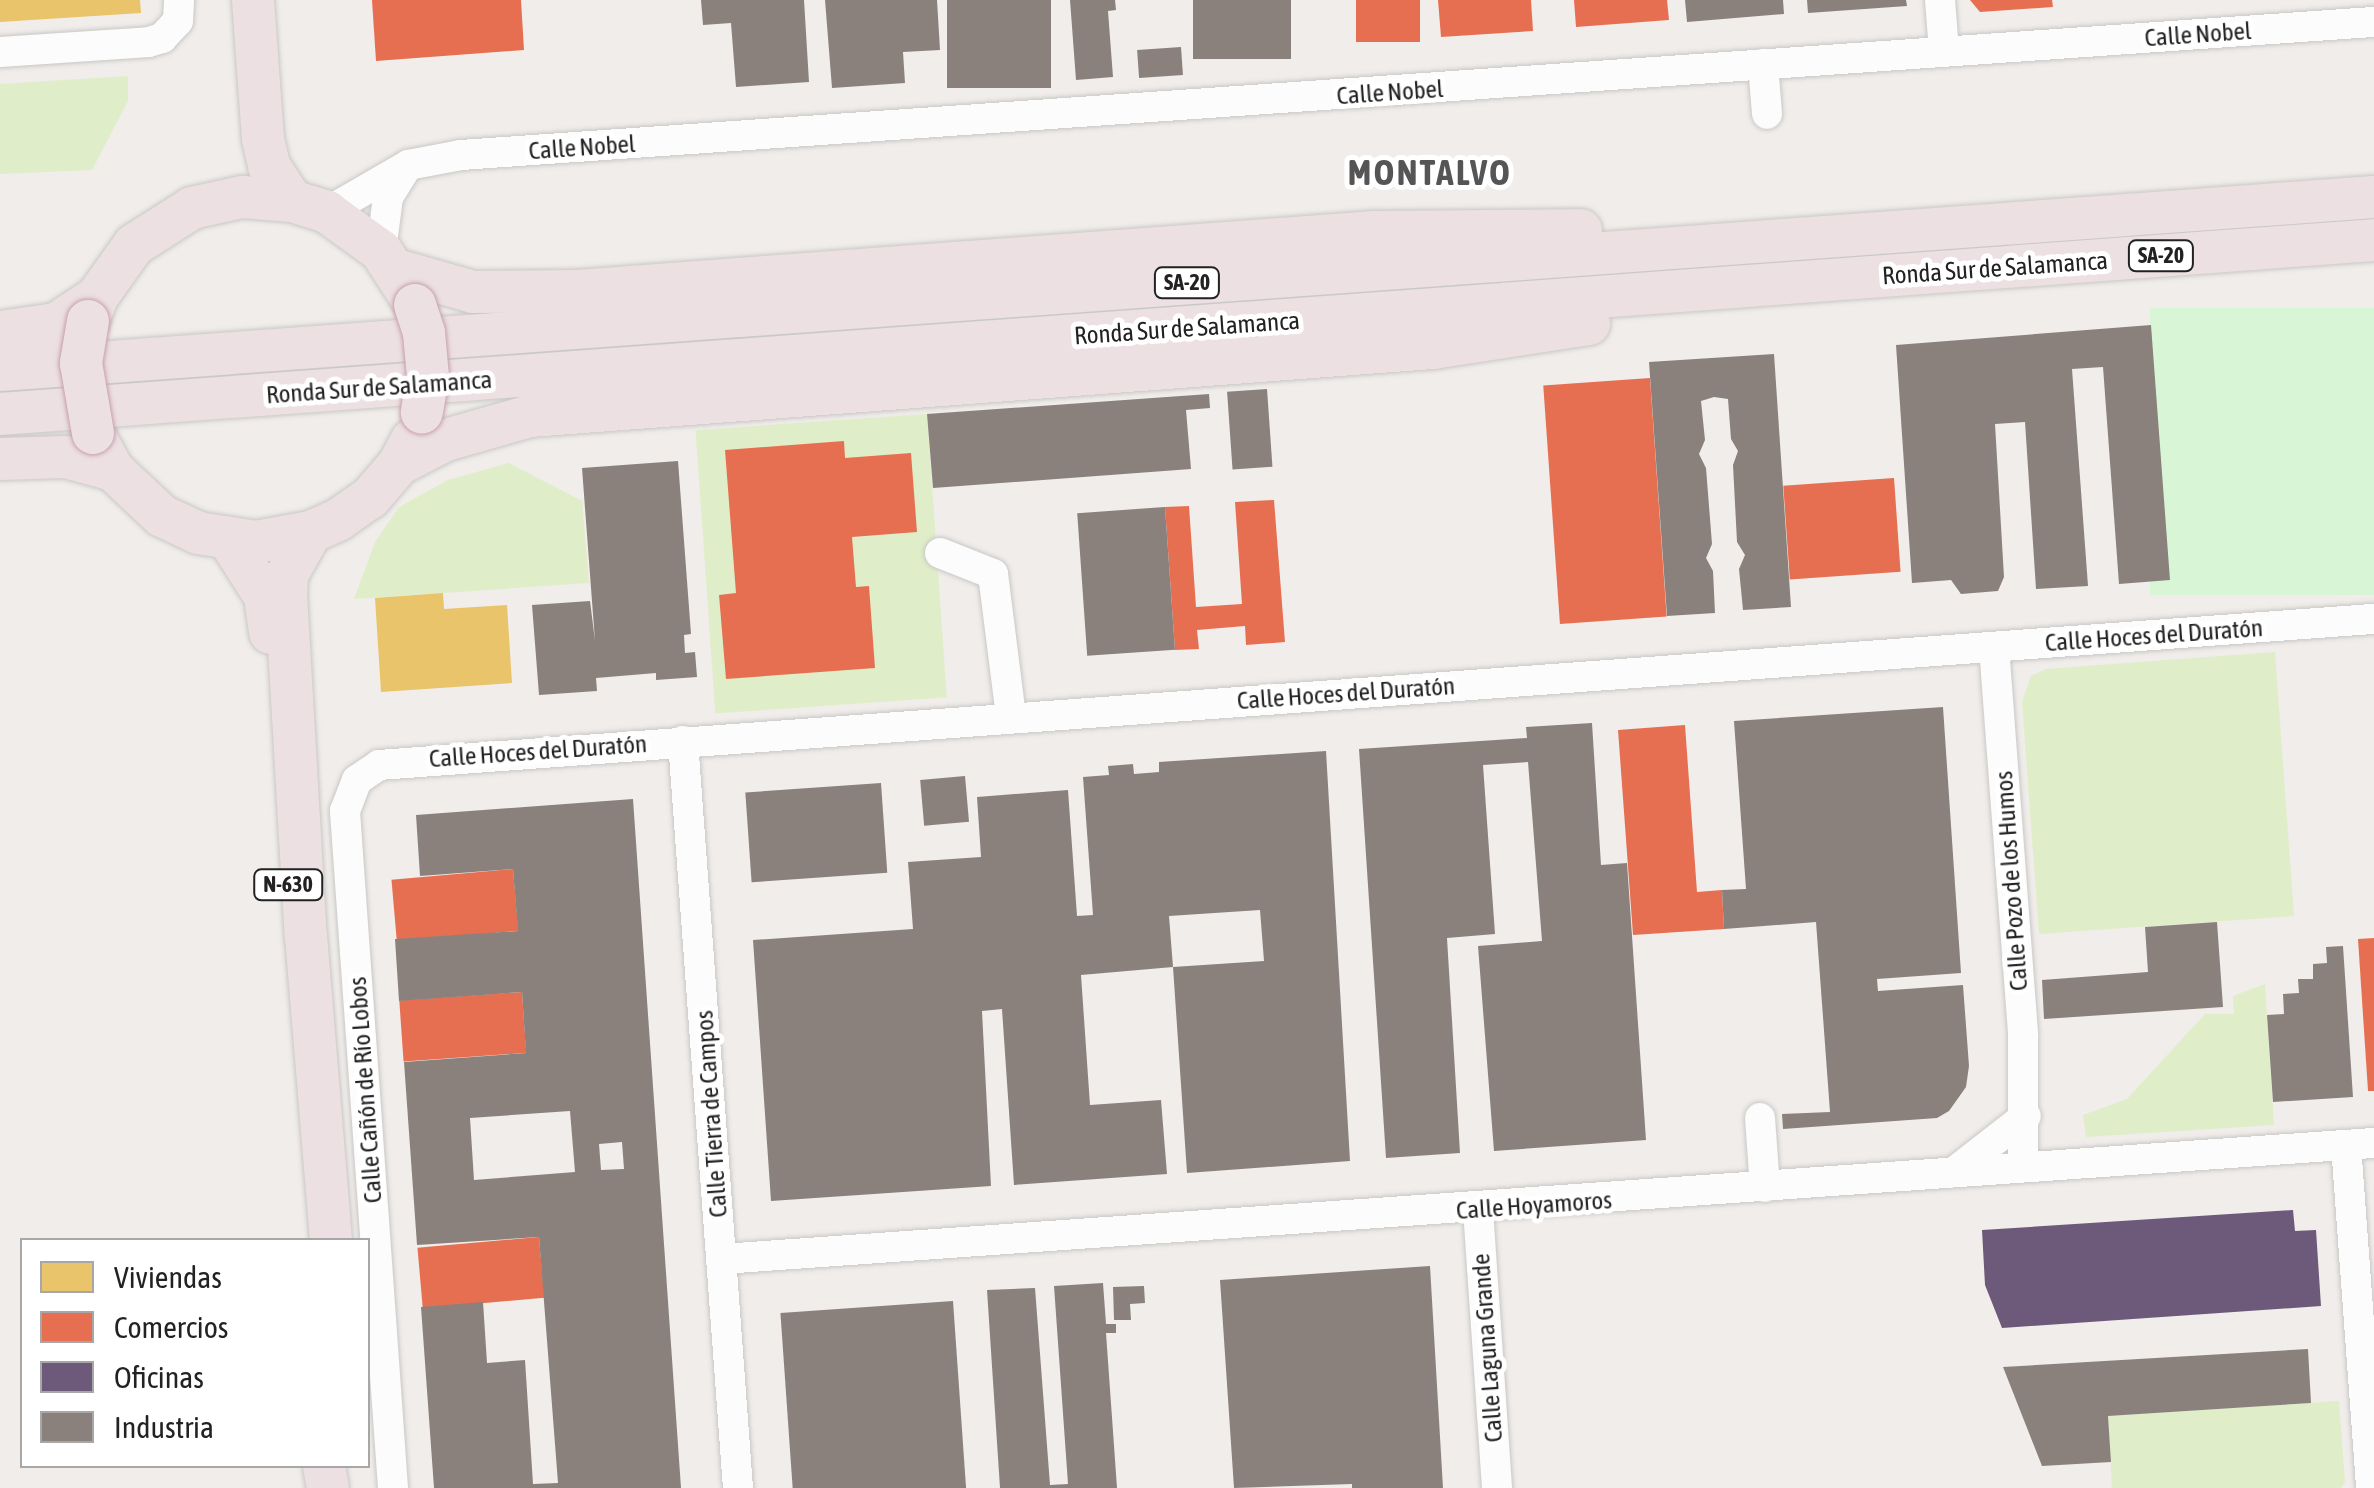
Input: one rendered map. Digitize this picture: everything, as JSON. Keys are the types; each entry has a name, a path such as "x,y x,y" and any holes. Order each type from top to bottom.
{"highway":[{"path":"216,201 233,173 239,150 231,0"},
{"path":"253,0 263,139 270,166 309,207 397,276 446,288 502,293 1455,228 1937,230"},
{"name":"N-630","path":"309,207 267,197 216,201 158,226 134,245 92,309 81,363 93,433 113,470 162,516 229,540 283,540 312,532 370,498 399,464 422,412 428,377 424,332 397,276"},
{"name":"Ronda Sur de Salamanca","path":"0,370 2374,197"},
{"name":"Ronda Sur de Salamanca","path":"0,414 2374,240"},
{"path":"399,464 446,440 530,416 1432,348 1683,308 1773,302 1949,272"},
{"path":"0,332 56,324 92,309"},
{"path":"0,459 66,456 113,470"},
{"name":"N-630","path":"312,532 287,575 286,594 306,936 331,1238"},
{"name":"N-630","path":"229,540 250,569 268,609 309,1238"}],"street":[{"path":"1940,0 1944,51"},
{"path":"0,52 148,42 175,14"},
{"name":"Calle Nobel","path":"309,207 408,165 461,154 2374,22"},
{"path":"1763,64 1767,114"},
{"path":"397,276 388,196 408,165"},
{"path":"940,553 993,574 1011,717"},
{"name":"Calle Hoces del Duratón","path":"345,811 358,780 390,761 2374,619"},
{"name":"Calle Pozo de los Humos","path":"1994,647 2026,1116 2024,1167"},
{"name":"Calle Tierra de Campos","path":"684,741 738,1488"},
{"name":"Calle Cañón de Río Lobos","path":"345,811 393,1488"},
{"path":"1954,1172 2026,1116"},
{"path":"1760,1118 1765,1187"},
{"path":"2360,1144 2371,1488"},
{"name":"Calle Hoyamoros","path":"722,1260 2360,1144"},
{"name":"Calle Laguna Grande","path":"1478,1209 1496,1488"}],"green space":[{"path":"128,76 128,101 92,170 0,174 0,84"},
{"path":"2150,308 2374,308 2374,595 2150,595"},
{"path":"927,414 947,697 715,713 696,430"},
{"path":"509,463 582,501 589,583 354,599 375,542 399,507 448,480"},
{"path":"2275,652 2294,916 2039,934 2022,702 2031,676 2046,669"},
{"path":"2265,984 2274,1125 2086,1137 2083,1115 2127,1099 2205,1014 2234,1014 2233,996"},
{"path":"2339,1401 2345,1482 2341,1488 2112,1488 2108,1416"}],"building: Viviendas":[{"path":"0,0 140,0 141,13 0,22"},
{"path":"443,593 444,609 507,605 512,683 381,692 375,598"}],"building: Comercios":[{"path":"372,0 521,0 524,50 376,61"},
{"path":"1356,0 1420,0 1420,42 1356,42"},
{"path":"1438,0 1531,0 1533,31 1441,37"},
{"path":"1574,0 1667,0 1669,20 1576,27"},
{"path":"1970,0 2052,0 2053,7 1980,12"},
{"path":"1650,378 1667,616 1560,624 1543,385"},
{"path":"844,441 845,458 911,453 917,532 852,537 856,587 869,586 875,668 726,679 719,595 736,593 725,450"},
{"path":"1894,478 1901,572 1790,580 1783,486"},
{"path":"1274,500 1285,642 1246,645 1245,626 1197,630 1199,649 1175,650 1165,507 1189,506 1196,607 1242,604 1235,502"},
{"path":"1685,725 1697,892 1722,890 1724,929 1633,935 1618,730"},
{"path":"513,869 518,931 397,941 391,880"},
{"path":"2374,938 2374,1091 2368,1091 2358,939"},
{"path":"522,992 526,1053 404,1061 399,1001"},
{"path":"539,1237 544,1298 423,1308 417,1248"}],"building: Oficinas":[{"path":"2293,1210 2295,1231 2316,1230 2321,1306 2002,1328 1985,1285 1982,1230"}],"building: Industria":[{"path":"701,0 804,0 809,82 736,87 731,23 703,25"},
{"path":"825,0 937,0 940,50 903,52 905,83 832,88"},
{"path":"947,0 1051,0 1051,88 947,88"},
{"path":"1070,0 1115,0 1116,10 1108,11 1113,77 1076,80"},
{"path":"1193,0 1291,0 1291,59 1193,59"},
{"path":"1685,0 1783,0 1784,14 1687,22"},
{"path":"1807,0 1906,0 1907,6 1808,13"},
{"path":"1181,47 1183,75 1139,78 1137,50"},
{"path":"2151,325 2170,580 2119,584 2103,367 2072,369 2088,586 2036,589 2025,422 1995,424 2004,577 1998,591 1961,594 1951,580 1912,583 1896,345"},
{"path":"1774,354 1791,607 1743,610 1739,569 1745,555 1737,542 1733,465 1738,451 1731,439 1728,399 1714,397 1701,401 1705,440 1699,454 1706,468 1712,544 1706,558 1713,571 1715,613 1667,616 1649,362"},
{"path":"1267,389 1272,467 1233,470 1227,392"},
{"path":"1209,394 1210,408 1186,410 1191,469 933,488 927,414"},
{"path":"678,461 691,634 684,635 685,653 695,652 697,677 656,680 656,673 596,678 597,691 539,695 532,605 590,601 595,641 582,468"},
{"path":"1165,507 1175,650 1087,656 1077,513"},
{"path":"1943,707 1961,973 1877,979 1878,991 1963,985 1969,1066 1966,1087 1949,1111 1937,1118 1783,1129 1782,1114 1830,1112 1816,922 1724,929 1722,890 1746,889 1734,721"},
{"path":"1592,723 1601,865 1627,863 1646,1140 1494,1151 1478,946 1542,941 1528,762 1483,765 1495,934 1447,938 1460,1153 1386,1158 1359,749 1527,738 1526,727"},
{"path":"1326,751 1350,1161 1187,1173 1173,967 1081,975 1090,1105 1161,1100 1167,1174 1014,1185 1002,1009 982,1011 991,1186 771,1201 753,940 913,929 908,862 981,857 977,797 1068,790 1077,916 1093,915 1083,777 1109,775 1108,766 1133,764 1134,774 1159,772 1159,762","holes":["1260,910 1264,961 1173,967 1169,916"]},
{"path":"965,776 969,822 924,826 920,780"},
{"path":"881,783 887,873 752,882 745,792"},
{"path":"633,799 681,1488 434,1488 421,1307 483,1302 487,1363 525,1360 533,1484 558,1483 539,1237 417,1245 404,1062 526,1053 522,992 399,1001 395,939 518,931 513,869 420,876 416,815","holes":["570,1111 575,1172 474,1180 470,1118","622,1142 624,1169 601,1170 599,1144"]},
{"path":"2217,922 2223,1007 2044,1019 2042,980 2148,972 2145,927"},
{"path":"2343,946 2353,1097 2273,1102 2267,1015 2284,1014 2283,994 2299,993 2298,979 2313,979 2313,964 2327,963 2326,947"},
{"path":"1430,1266 1443,1488 1352,1488 1352,1484 1234,1488 1220,1280"},
{"path":"1103,1283 1106,1324 1116,1324 1116,1333 1106,1333 1117,1488 1000,1488 987,1290 1035,1288 1050,1485 1068,1484 1054,1286"},
{"path":"1144,1286 1145,1303 1130,1304 1131,1320 1114,1320 1113,1287"},
{"path":"953,1301 966,1488 793,1488 780,1313"},
{"path":"2308,1349 2311,1403 2108,1416 2111,1462 2042,1466 2003,1367"}],"district":[{"name":"MONTALVO","path":"1430,172"}]}
